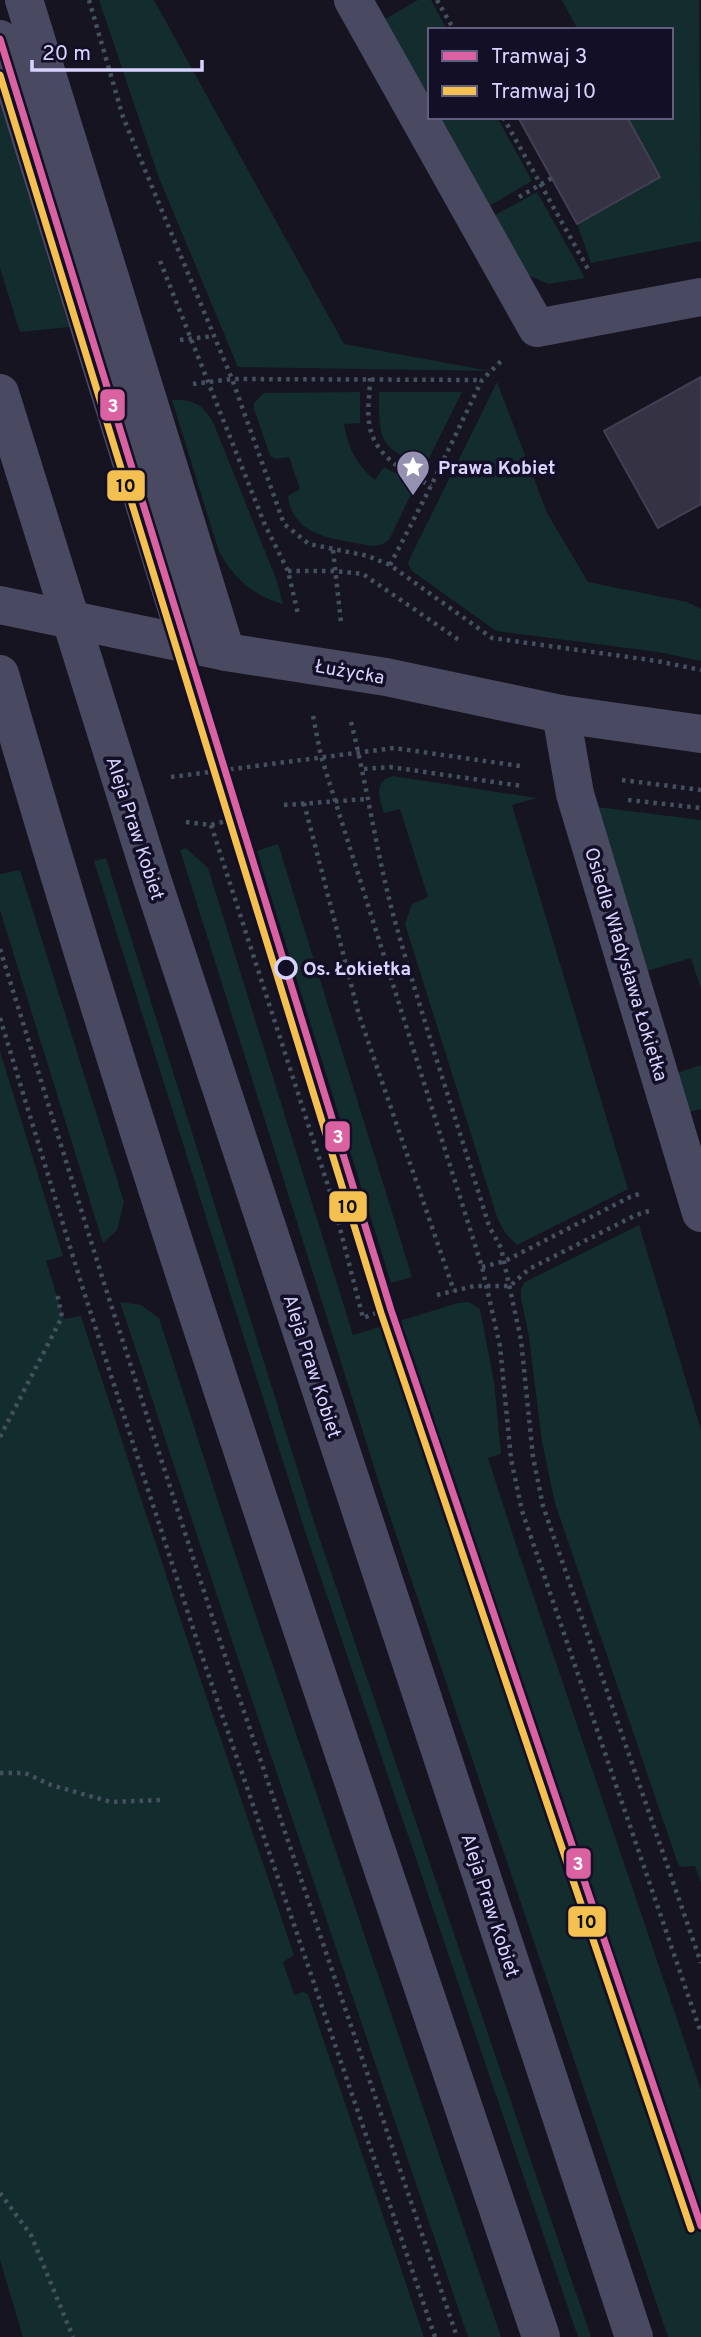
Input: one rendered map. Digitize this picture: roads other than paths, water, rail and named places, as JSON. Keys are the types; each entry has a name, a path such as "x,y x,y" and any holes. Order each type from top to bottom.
{"street":[{"path":"24,0 226,652"},
{"path":"353,0 537,328 701,297"},
{"path":"0,39 187,642"},
{"name":"Aleja Praw Kobiet","path":"0,393 151,876 634,2337"},
{"name":"Łużycka","path":"0,605 226,652 386,677 561,714 701,734"},
{"path":"0,674 34,794 178,1256 541,2337"},
{"name":"Osiedle Władysława Łokietka","path":"561,714 574,784 696,1196"}],"tram line":[{"name":"3","path":"0,39 391,1310 701,2226"},
{"name":"10","path":"0,75 381,1313 691,2229"}],"place":[{"name":"Prawa Kobiet","path":"413,497"},
{"name":"Os. Łokietka","path":"286,968"}]}
